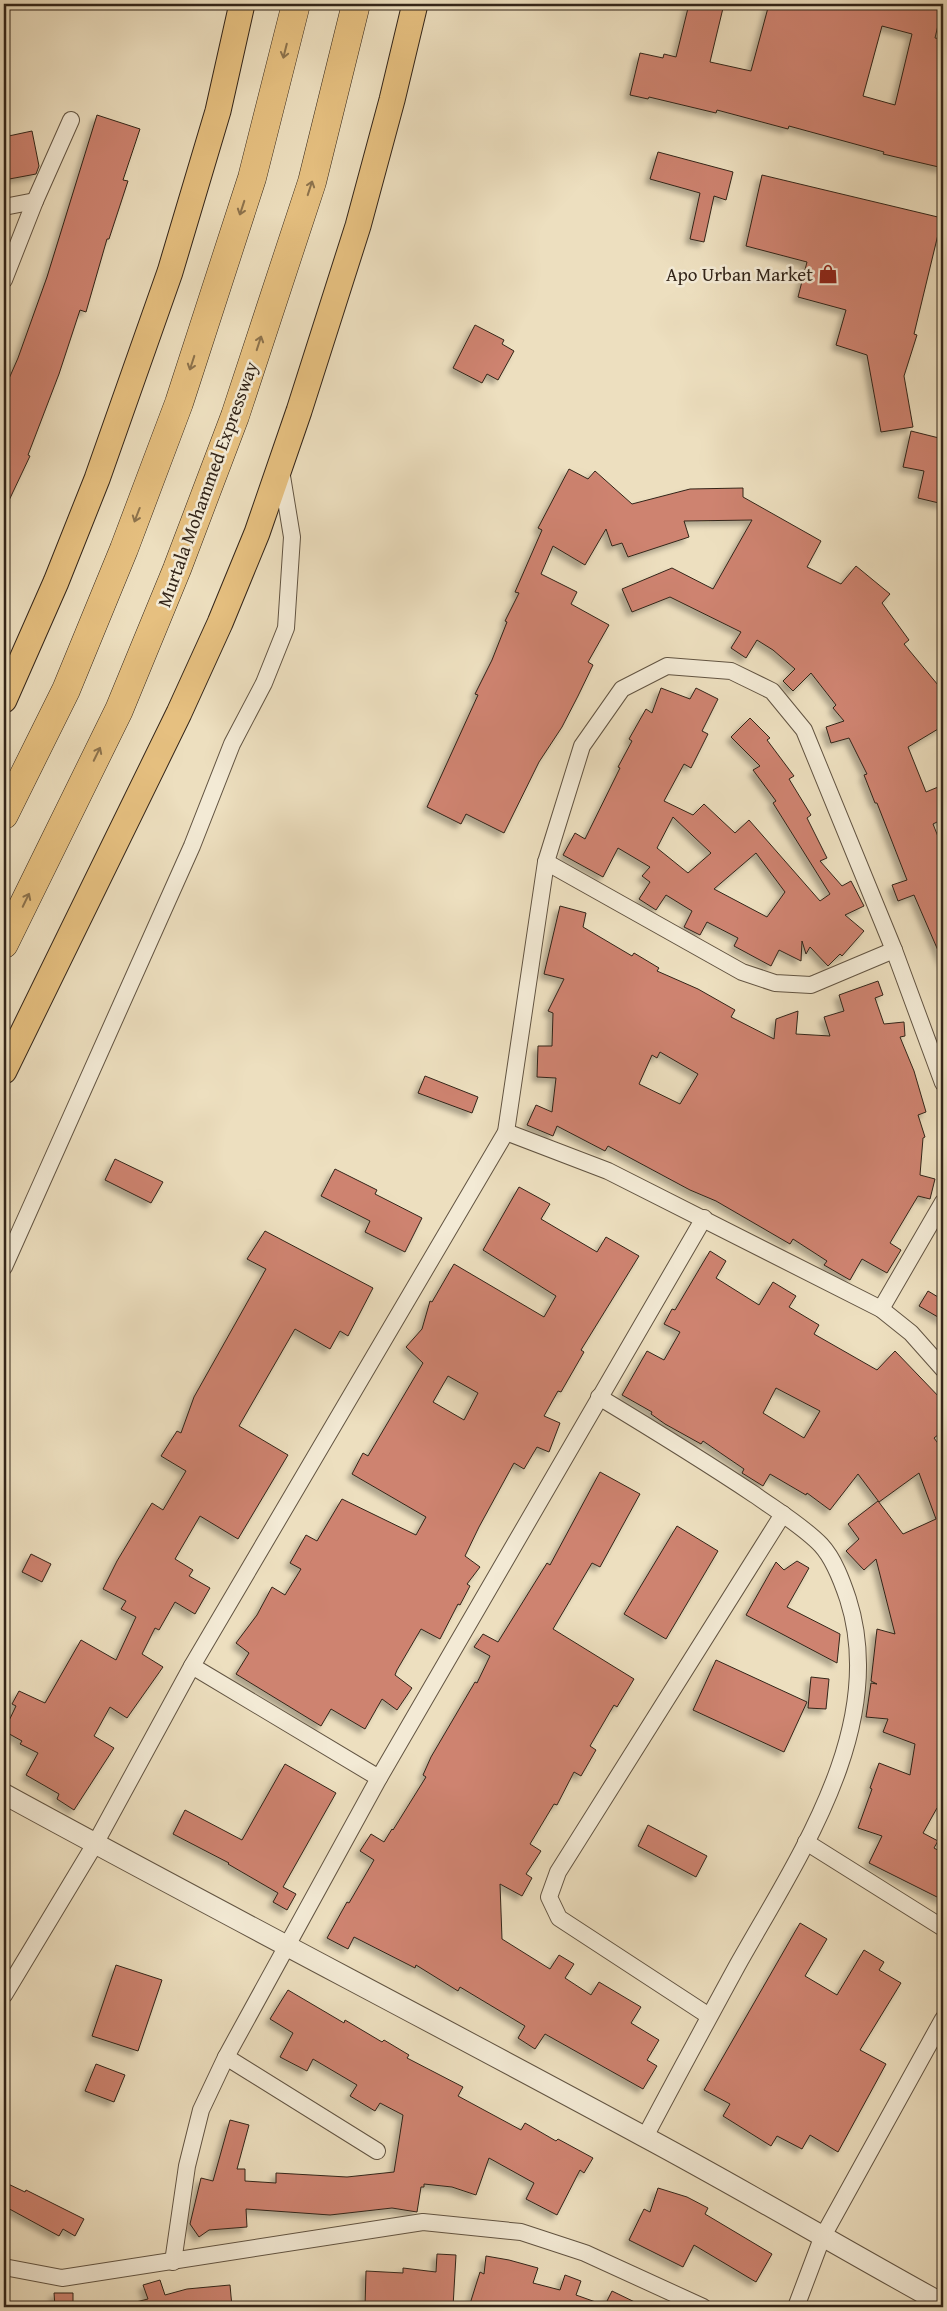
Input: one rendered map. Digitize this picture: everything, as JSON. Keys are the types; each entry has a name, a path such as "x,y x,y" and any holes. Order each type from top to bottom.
{"highway":[{"path":"4,815 66,690 124,550 179,403 252,178 296,4"},
{"name":"Murtala Mohammed Expressway","path":"4,944 119,710 177,570 235,416 312,182 356,4"}],"main road":[{"path":"4,700 56,582 97,479 170,272 218,111 242,4"},
{"path":"4,1071 115,846 220,623 258,533 358,226 392,100 415,4"}],"street":[{"path":"4,280 35,201 71,120"},
{"path":"4,207 35,201"},
{"path":"4,1266 192,846 232,744 264,683 286,628 292,537 280,465"},
{"path":"4,1995 94,1844 192,1666 506,1132 546,862 582,746 622,689 667,666 731,672 772,691 804,730 894,950 943,1084"},
{"path":"546,862 742,972 775,983 811,985 894,950"},
{"path":"506,1132 608,1170 881,1309 911,1333 943,1369"},
{"path":"881,1309 943,1202"},
{"path":"173,2262 186,2166 201,2110 226,2057 380,1778 478,1612 599,1397 704,1218"},
{"path":"599,1397 711,1465 783,1514 822,1546 842,1580 854,1619 859,1672 852,1723 830,1796 645,2137"},
{"path":"709,2016 559,1918 549,1897 558,1872 783,1514"},
{"path":"192,1666 380,1778"},
{"path":"4,1794 287,1948 645,2137 822,2238 943,2304"},
{"path":"806,1842 943,1928"},
{"path":"796,2307 822,2238 943,2019"},
{"path":"226,2057 377,2151"},
{"path":"4,2267 62,2278 423,2222 521,2232 584,2252 703,2307"}],"building":[{"path":"689,4 724,4 710,62 751,71 769,4 943,4 935,38 943,39 943,168 883,154 884,152 789,126 788,129 717,110 716,113 649,97 648,99 630,95 640,53 663,58 664,54 676,57","holes":["882,26 912,34 895,105 863,96"]},
{"path":"97,115 140,129 123,180 128,181 109,239 107,239 86,312 80,310 59,374 28,455 30,456 4,511 4,390 18,358 47,277"},
{"path":"32,131 39,166 36,174 4,180 4,137"},
{"path":"658,152 733,172 726,200 714,196 704,242 690,239 700,193 650,179"},
{"path":"762,175 942,218 914,334 917,335 904,376 913,427 881,432 867,355 836,345 846,310 798,297 807,262 746,246"},
{"path":"475,325 504,340 502,344 514,351 498,380 487,374 482,383 453,368"},
{"path":"911,431 943,439 943,504 918,498 924,471 903,467"},
{"path":"569,469 588,479 595,471 632,504 690,489 743,488 743,497 821,541 807,567 841,584 856,566 890,594 882,603 909,640 904,644 943,691 943,726 908,747 926,792 943,785 943,819 933,824 943,849 943,962 914,895 898,901 892,885 907,880 864,775 867,774 849,738 831,743 826,727 844,721 833,708 836,705 811,673 793,691 783,681 795,669 773,650 757,640 746,658 731,648 741,632 670,597 632,612 622,589 672,568 713,589 752,520 684,521 689,537 628,557 622,543 612,546 606,529 585,565 553,546 541,574 577,592 571,604 609,625 588,662 593,665 562,727 539,762 504,833 466,814 461,824 427,807 478,695 475,694 492,660 507,622 505,621 519,593 515,592 542,530 538,528"},
{"path":"661,688 690,699 696,688 718,699 702,731 708,734 691,768 684,764 664,801 693,815 704,804 735,833 749,820 820,901 830,894 773,803 776,801 753,770 760,766 731,737 750,718 770,738 767,740 794,776 789,779 811,815 807,818 827,858 820,861 842,886 851,881 864,906 845,915 864,931 842,956 840,954 828,966 810,947 806,954 802,941 801,961 779,950 771,966 734,946 738,938 707,922 700,935 684,927 692,911 666,895 656,910 639,899 650,882 642,876 650,867 618,848 603,877 563,855 575,833 585,839 632,741 629,739 646,709 652,713","holes":["673,817 711,853 688,873 657,848","756,853 785,892 767,917 714,889"]},
{"path":"560,906 586,913 583,927 632,956 634,953 659,968 657,971 698,989 735,1010 731,1017 774,1039 776,1019 798,1011 796,1034 830,1036 824,1017 844,1011 839,995 878,981 883,995 875,998 884,1024 904,1022 905,1036 900,1037 914,1071 926,1112 918,1115 925,1137 923,1138 920,1175 935,1179 930,1199 918,1196 890,1243 901,1250 887,1273 862,1259 850,1280 824,1265 827,1261 793,1239 790,1244 716,1201 690,1190 608,1146 605,1151 557,1126 553,1136 527,1125 536,1105 552,1112 556,1078 537,1077 538,1046 552,1046 553,1013 548,1011 564,979 544,974","holes":["660,1052 698,1074 680,1104 639,1084 652,1055 657,1058"]},
{"path":"425,1076 478,1097 472,1113 418,1093"},
{"path":"115,1159 163,1182 151,1203 105,1180"},
{"path":"335,1169 377,1190 375,1194 422,1218 405,1252 365,1232 370,1221 321,1196"},
{"path":"519,1187 550,1204 541,1219 597,1252 606,1237 639,1256 581,1350 584,1352 561,1392 558,1391 544,1416 560,1423 549,1452 537,1447 524,1469 514,1463 479,1527 465,1556 480,1567 467,1584 470,1586 460,1605 458,1604 440,1639 421,1629 397,1670 395,1675 412,1688 397,1710 382,1699 365,1729 331,1709 321,1726 236,1674 249,1653 236,1643 257,1615 272,1587 285,1595 301,1569 290,1563 306,1535 317,1541 342,1499 416,1535 426,1517 352,1474 363,1453 368,1456 423,1363 406,1347 422,1329 430,1301 432,1302 454,1264 544,1317 556,1296 483,1250","holes":["448,1376 478,1393 464,1420 433,1402"]},
{"path":"265,1231 373,1288 348,1336 340,1331 330,1349 295,1329 239,1426 288,1455 238,1539 200,1516 175,1559 193,1570 189,1576 210,1588 195,1614 175,1602 159,1630 155,1628 142,1654 163,1667 127,1718 110,1707 94,1736 114,1748 74,1810 57,1799 59,1794 26,1775 38,1753 20,1744 22,1741 4,1731 16,1706 12,1704 19,1691 45,1703 81,1640 116,1660 136,1617 121,1609 126,1601 103,1589 117,1561 152,1503 163,1510 186,1471 161,1456 177,1431 181,1433 194,1397 266,1269 247,1259"},
{"path":"710,1251 726,1261 716,1278 759,1305 773,1282 796,1296 789,1307 819,1325 814,1334 877,1370 895,1351 943,1401 943,1431 934,1438 943,1450 943,1800 923,1833 938,1841 934,1848 943,1853 943,1900 869,1863 882,1836 858,1828 879,1763 910,1775 915,1744 883,1732 888,1719 866,1717 871,1683 877,1684 871,1681 877,1629 895,1634 876,1559 864,1570 846,1551 859,1539 848,1524 878,1501 903,1534 936,1519 919,1473 879,1502 858,1474 830,1510 807,1493 806,1495 770,1474 763,1486 742,1473 744,1469 703,1441 701,1444 665,1424 651,1414 652,1412 622,1395 647,1351 664,1360 680,1332 664,1324 672,1309 675,1310","holes":["776,1388 820,1411 804,1438 763,1413"]},
{"path":"928,1291 943,1300 943,1320 919,1306"},
{"path":"600,1472 640,1494 600,1567 592,1563 553,1629 634,1679 617,1707 614,1705 590,1746 596,1750 581,1776 574,1772 557,1805 554,1804 530,1844 541,1851 526,1874 532,1878 522,1896 500,1884 502,1939 550,1969 559,1955 574,1964 565,1978 591,1995 599,1982 641,2007 631,2023 659,2040 647,2060 657,2066 643,2089 545,2034 535,2049 518,2038 525,2026 460,1987 458,1991 416,1965 415,1968 354,1937 348,1949 327,1938 374,1860 360,1851 371,1834 384,1842 393,1830 426,1777 423,1775 431,1757 475,1682 477,1683 490,1656 474,1647 483,1634 498,1642 547,1563 550,1565"},
{"path":"677,1526 718,1551 666,1639 624,1614"},
{"path":"31,1554 51,1564 42,1582 22,1572"},
{"path":"797,1561 809,1568 787,1607 840,1634 837,1663 746,1615 776,1562 784,1570"},
{"path":"716,1660 807,1702 784,1752 693,1710"},
{"path":"811,1677 829,1679 826,1709 808,1708"},
{"path":"285,1764 336,1793 283,1887 296,1894 287,1910 273,1902 278,1893 229,1863 173,1834 185,1810 242,1840"},
{"path":"648,1825 707,1856 696,1877 638,1846"},
{"path":"800,1923 827,1939 805,1976 837,1995 864,1950 884,1962 879,1970 901,1983 860,2050 886,2064 838,2152 810,2135 802,2149 777,2136 771,2146 723,2116 730,2104 704,2090"},
{"path":"116,1965 162,1980 138,2051 92,2036"},
{"path":"288,1990 344,2023 345,2020 382,2042 384,2040 409,2055 407,2058 463,2087 458,2096 521,2130 525,2123 556,2141 558,2139 593,2158 584,2173 580,2170 557,2215 526,2199 534,2183 489,2158 476,2195 452,2187 424,2184 424,2187 421,2187 417,2212 392,2208 330,2215 246,2209 247,2227 209,2230 199,2237 190,2224 201,2178 213,2181 230,2120 249,2125 237,2169 245,2169 245,2181 276,2183 276,2173 347,2177 394,2172 403,2115 380,2103 375,2111 350,2096 357,2085 313,2059 307,2071 280,2057 293,2033 270,2019"},
{"path":"96,2064 125,2075 114,2102 85,2091"},
{"path":"4,2182 25,2192 26,2190 84,2219 75,2236 63,2229 59,2236 4,2206"},
{"path":"658,2188 687,2197 708,2208 705,2214 772,2254 756,2282 694,2245 683,2267 629,2240 644,2209 650,2212"},
{"path":"437,2254 456,2255 453,2307 365,2307 366,2271 403,2273 403,2268 436,2272"},
{"path":"486,2256 538,2268 533,2283 560,2290 565,2275 581,2281 576,2295 604,2305 604,2307 469,2307 480,2272 484,2274"},
{"path":"160,2280 165,2295 187,2289 230,2285 232,2307 137,2307 136,2302 148,2299 143,2285"},
{"path":"612,2291 645,2307 604,2307"},
{"path":"54,2293 73,2293 73,2307 55,2307"}],"place":[{"name":"Apo Urban Market","path":"828,274"}]}
